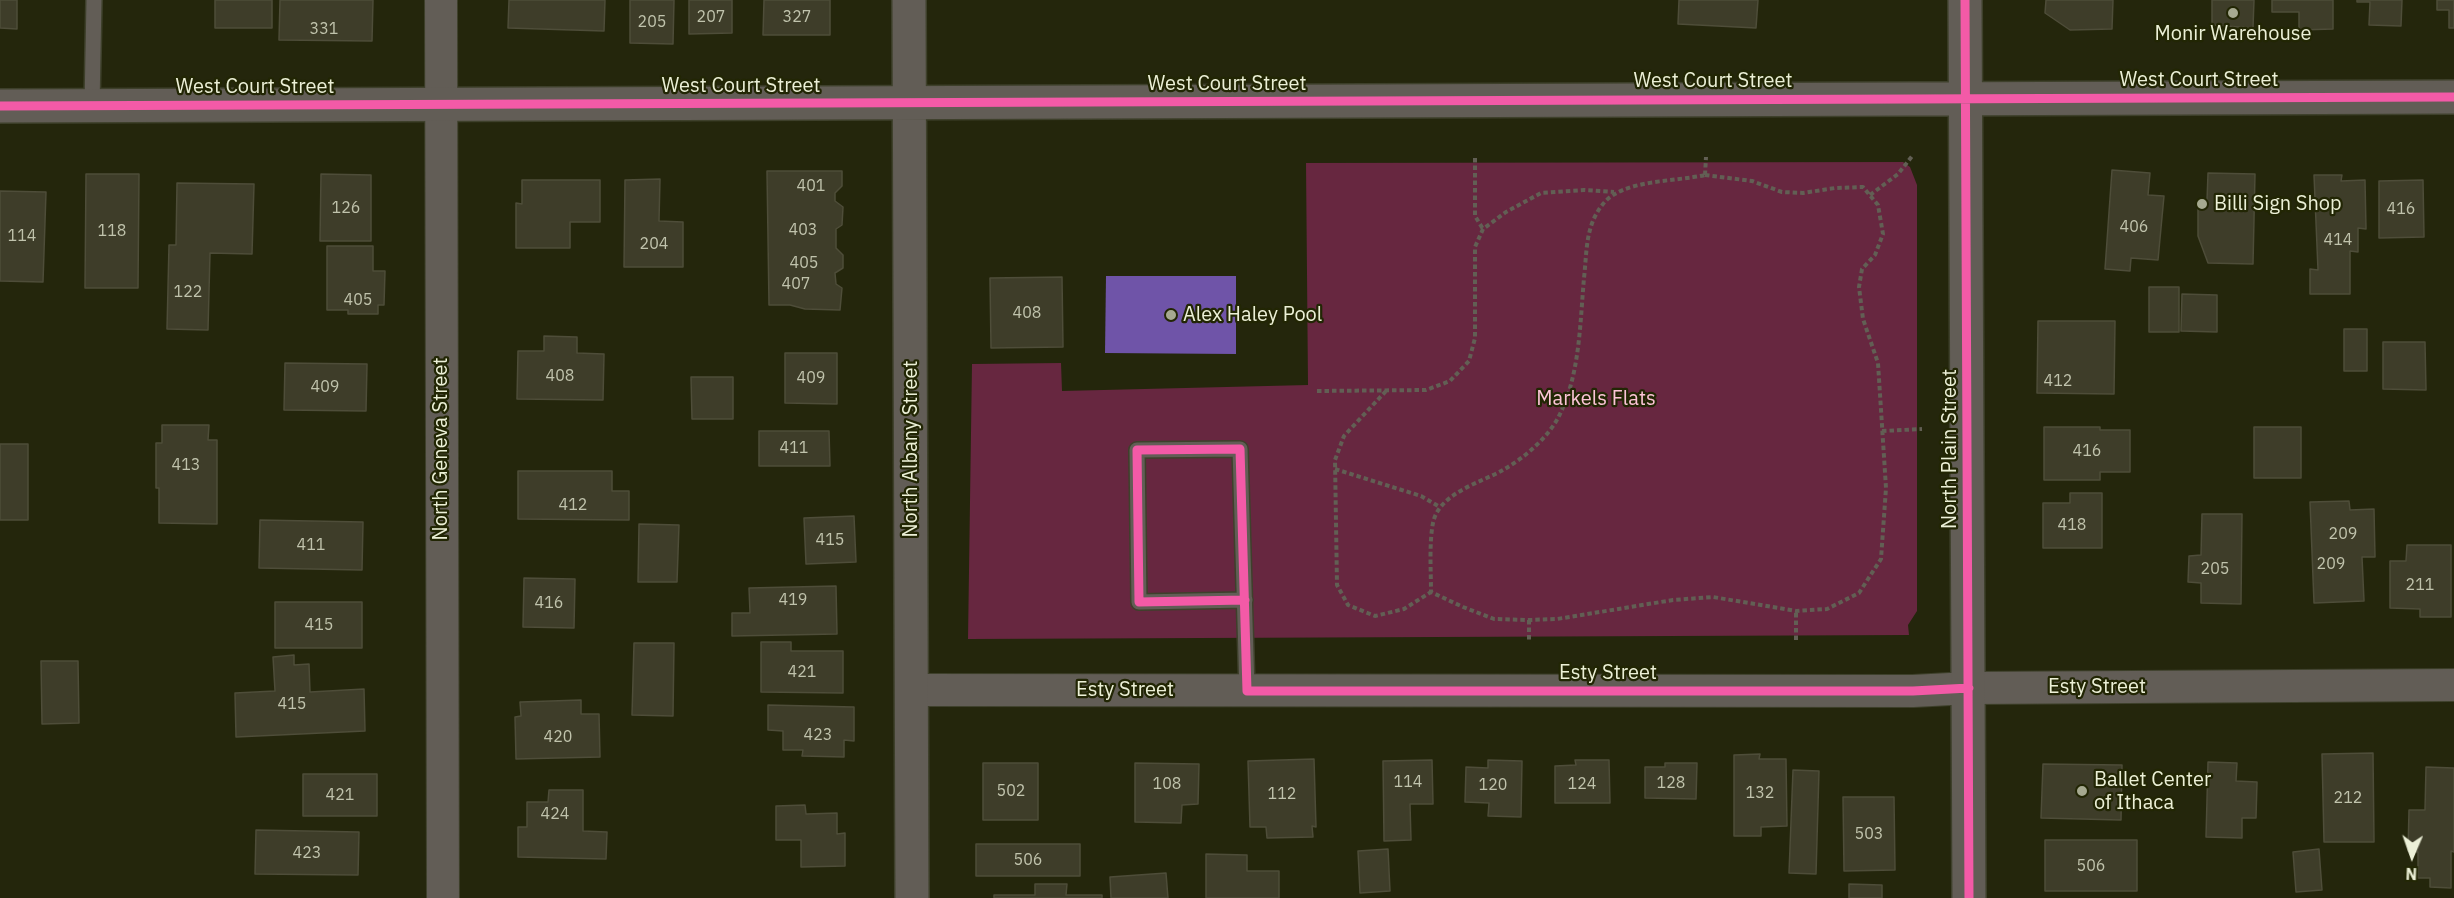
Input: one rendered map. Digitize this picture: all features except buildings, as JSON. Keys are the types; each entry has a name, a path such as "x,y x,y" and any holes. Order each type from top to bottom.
{"street":[{"name":"North Geneva Street","path":"441,0 443,898"},
{"name":"North Albany Street","path":"909,0 912,898"},
{"name":"North Plain Street","path":"1965,0 1969,898"},
{"name":"West Court Street","path":"0,106 2454,97"},
{"name":"Esty Street","path":"912,690 1913,691 1968,688 2454,685"}],"lane":[{"path":"92,106 94,0"},
{"path":"1245,600 1139,602 1137,450 1240,449 1245,600 1247,691"}],"path":[{"path":"1870,195 1898,174 1912,155"},
{"path":"1705,175 1706,157"},
{"path":"1475,158 1475,216 1483,230"},
{"path":"1317,391 1426,390 1450,381 1469,361 1475,338 1475,247 1483,230 1506,212 1541,193 1584,190 1615,192 1643,184 1705,175 1752,182 1782,192 1803,193 1863,187 1878,205 1884,234 1875,255 1862,268 1859,287 1863,319 1878,363 1886,488 1881,559 1859,592 1827,609 1796,611 1713,597 1673,600 1557,619 1529,620 1494,618 1431,592"},
{"path":"1431,592 1433,523 1440,507 1462,491 1515,462 1534,447 1558,418 1571,387 1579,334 1589,226 1602,205 1615,192"},
{"path":"1386,391 1344,436 1335,460 1337,585 1348,605 1375,616 1404,609 1431,592"},
{"path":"1882,431 1922,429"},
{"path":"1335,469 1421,496 1440,507"},
{"path":"1796,611 1796,640"},
{"path":"1529,620 1529,641"}],"green space":[{"name":"Markels Flats","path":"1903,162 1910,167 1917,185 1917,611 1908,625 1909,635 968,639 972,364 1061,363 1062,391 1308,385 1306,163"}],"shaded area":[{"name":"Alex Haley Pool","path":"1106,276 1236,276 1236,354 1105,353"}],"cycle path":[{"path":"1965,0 1969,898"},
{"path":"0,106 2454,97"},
{"path":"1245,600 1139,602 1137,450 1240,449 1247,691 1913,691 1969,688"}],"place":[{"name":"Monir Warehouse","path":"2233,13"},
{"name":"Billi Sign Shop","path":"2202,204"},
{"name":"Alex Haley Pool","path":"1171,315"},
{"name":"Ballet Center of Ithaca","path":"2082,791"}]}
